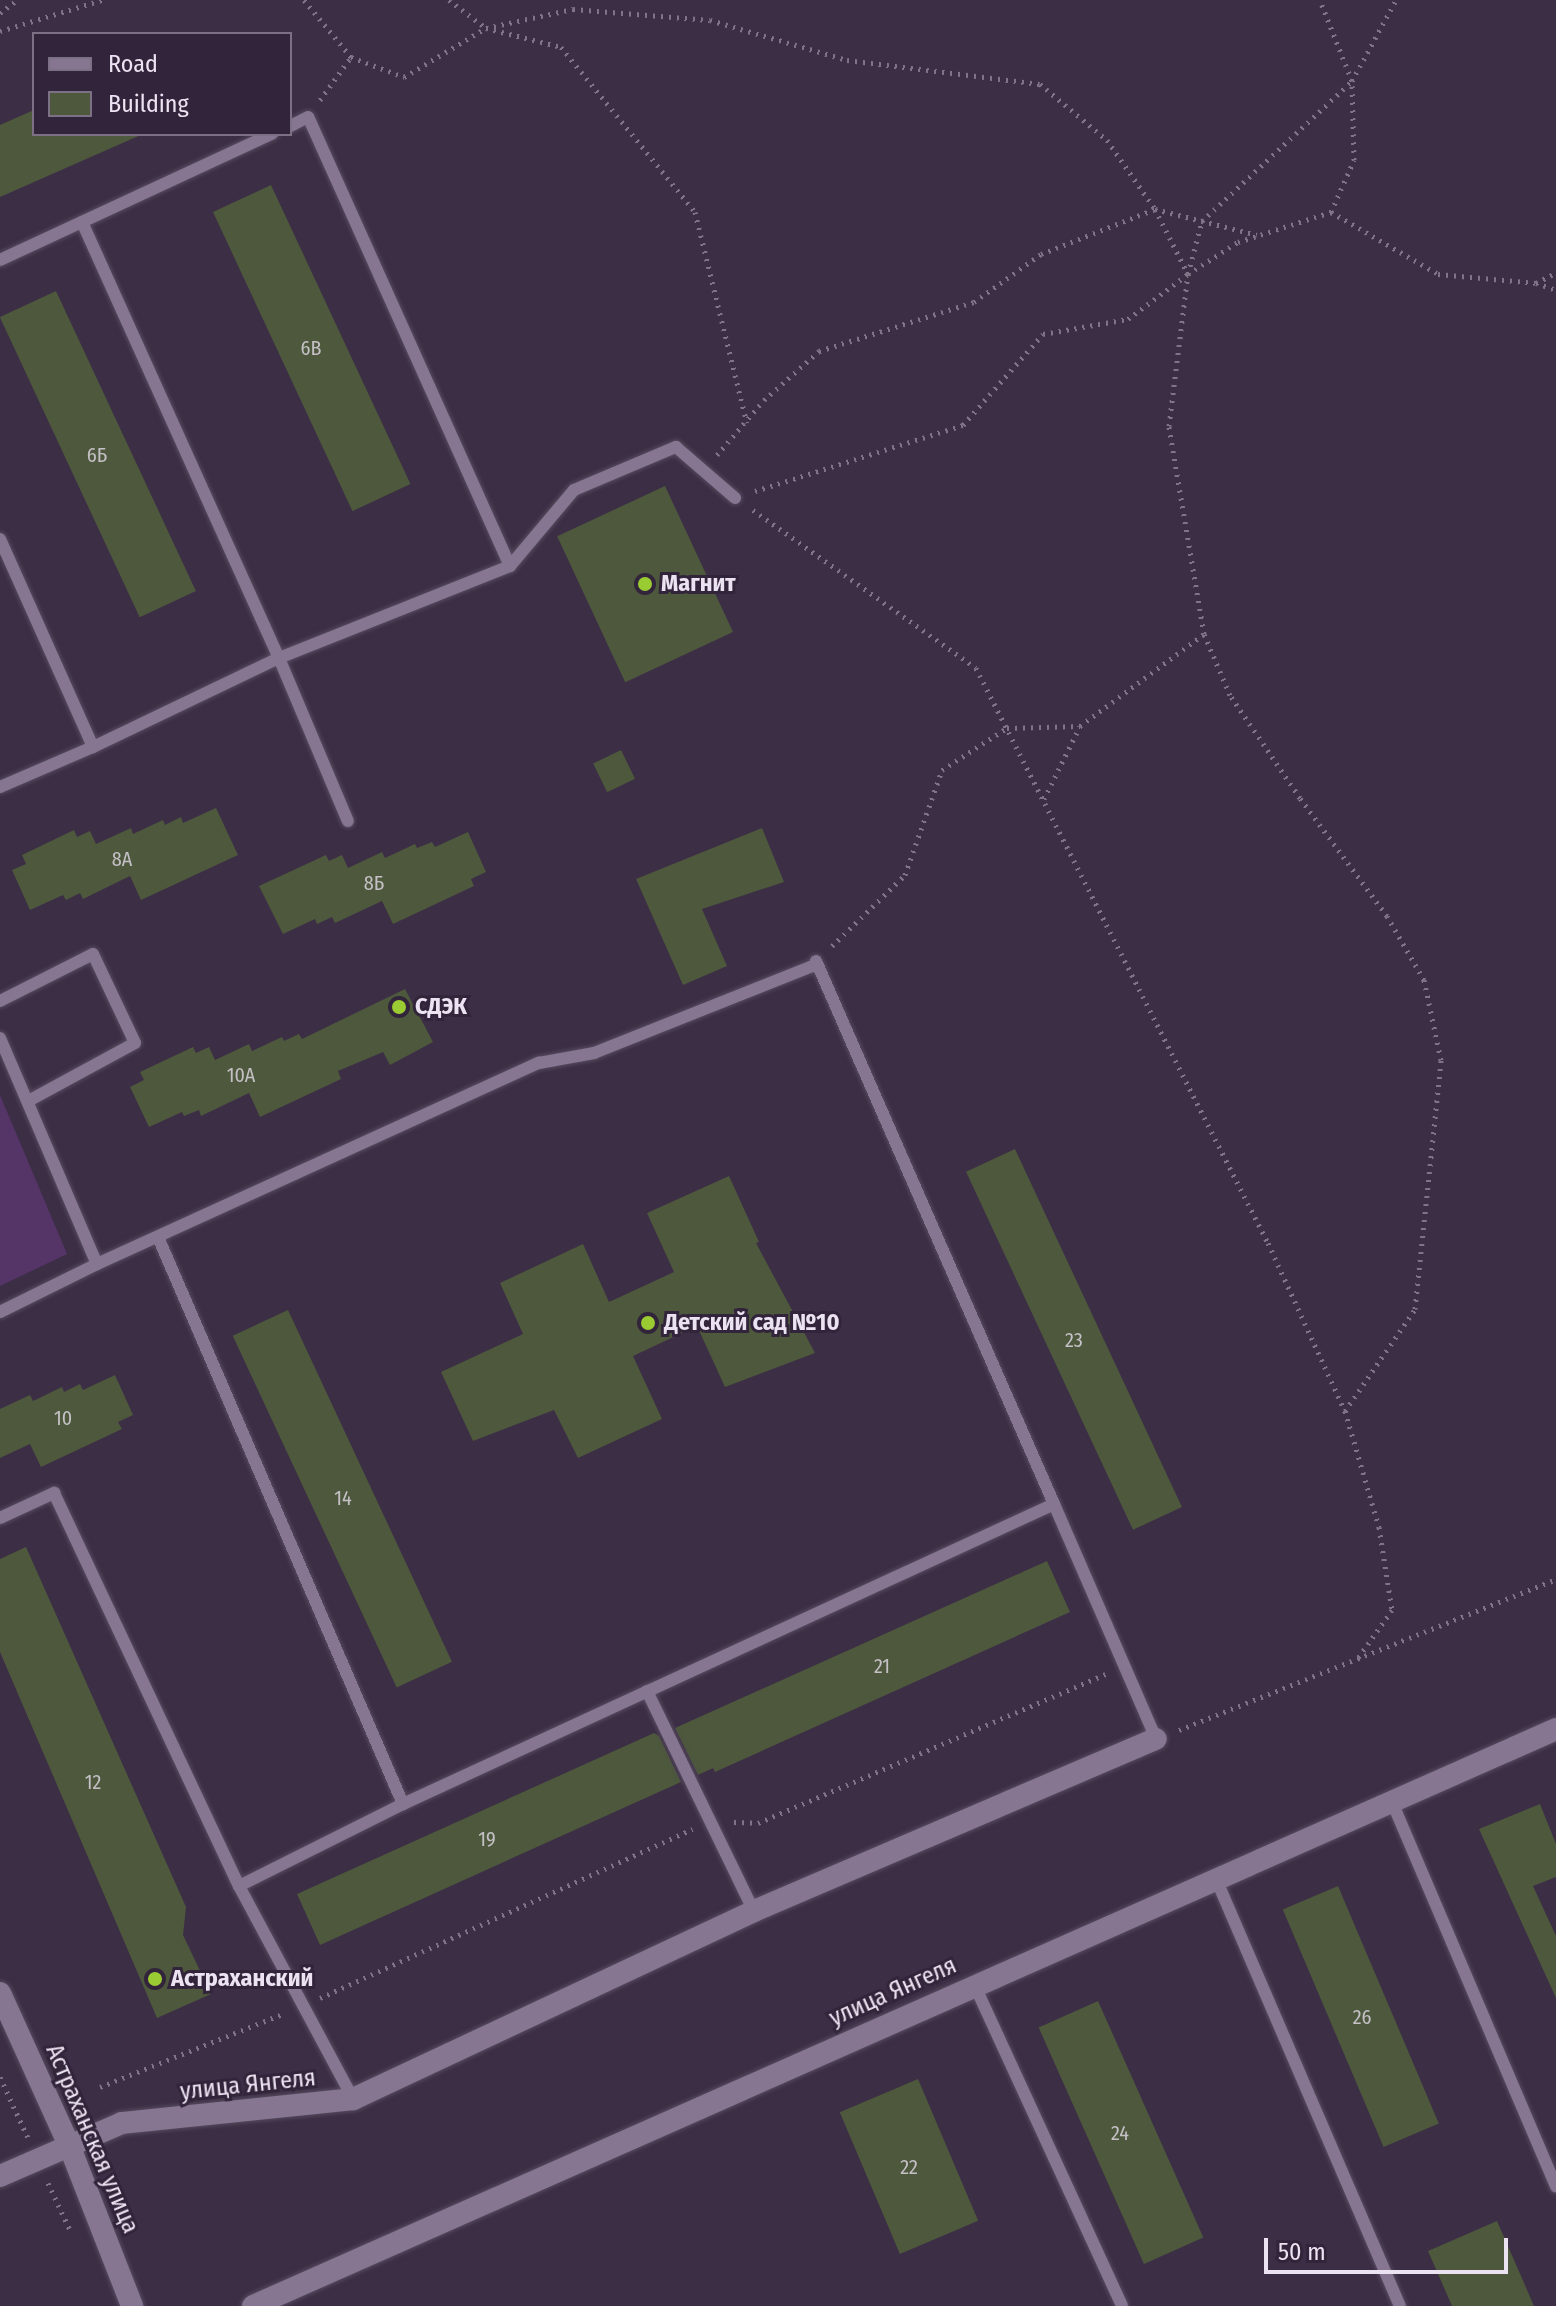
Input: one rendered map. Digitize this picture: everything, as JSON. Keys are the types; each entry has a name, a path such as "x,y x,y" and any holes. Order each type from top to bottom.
{"street":[{"name":"улица Янгеля","path":"253,2306 974,1984 1556,1729"},
{"name":"улица Янгеля","path":"0,2176 122,2123 353,2099 754,1911 1156,1739"},
{"name":"Астраханская улица","path":"0,1993 69,2145 132,2306"}],"lane":[{"path":"292,125 308,117 510,566"},
{"path":"0,260 268,136"},
{"path":"82,222 279,658 348,821"},
{"path":"0,787 93,747 279,658 510,566 574,490 676,447 735,498"},
{"path":"0,539 93,747"},
{"path":"0,1001 93,954 135,1043 28,1101"},
{"path":"0,1312 97,1264 539,1063 594,1053 816,963 1156,1739"},
{"path":"0,1038 97,1264"},
{"path":"158,1237 403,1804"},
{"path":"0,1518 54,1493 239,1886 353,2099"},
{"path":"239,1886 403,1804 1054,1504"},
{"path":"647,1691 754,1911"},
{"path":"1392,1802 1556,2187"},
{"path":"1216,1879 1400,2306"},
{"path":"974,1984 1122,2306"}],"path":[{"path":"0,13 17,0"},
{"path":"0,31 102,0"},
{"path":"304,0 351,57 404,77 486,28 573,9 710,20 847,60 1040,84 1107,140 1155,209 1188,274"},
{"path":"449,0 486,28 561,47 695,212 747,423"},
{"path":"1320,0 1352,81 1354,160 1331,212"},
{"path":"1345,1411 1415,1309 1441,1060 1424,980 1387,916 1300,798 1230,695 1204,634 1169,426 1188,274 1202,221 1352,81 1396,0"},
{"path":"308,117 351,57"},
{"path":"703,470 764,400 819,351 974,302 1041,254 1155,209 1258,235"},
{"path":"735,498 963,425 1043,334 1128,319 1188,274 1238,242 1331,212 1438,274 1536,283 1556,290"},
{"path":"1536,283 1556,273"},
{"path":"735,498 976,668 1268,1243 1345,1411 1379,1527 1392,1610 1358,1658"},
{"path":"1044,800 1080,726 1204,634"},
{"path":"816,963 905,875 942,770 1007,728 1080,726"},
{"path":"1156,1739 1556,1579"},
{"path":"100,2087 303,2005 710,1821 758,1823 1124,1666"},
{"path":"0,2077 74,2239"}],"shaded area":[{"path":"0,1095 67,1254 0,1286"}],"building":[{"path":"32,111 32,136 138,136 0,197 0,125"},
{"path":"271,185 410,484 352,511 213,212"},
{"path":"56,291 196,591 140,617 0,318"},
{"name":"Магнит","path":"665,486 733,632 625,682 557,536"},
{"path":"621,750 635,779 607,792 593,764"},
{"path":"216,808 238,855 141,900 130,876 83,899 80,893 66,900 63,895 30,910 12,870 26,864 22,855 74,830 77,837 90,831 96,844 131,828 133,834 163,820 165,825 181,817 183,823"},
{"path":"762,828 784,882 702,909 727,966 683,985 636,879"},
{"path":"468,832 486,872 471,879 474,886 393,924 382,901 335,923 332,917 317,924 315,919 283,934 259,886 326,855 329,861 342,855 348,868 382,852 385,858 415,844 417,848 432,842 435,847"},
{"path":"405,989 433,1042 390,1065 383,1052 338,1071 341,1079 260,1117 249,1093 201,1116 199,1110 184,1116 182,1112 149,1127 130,1087 144,1080 140,1072 193,1047 196,1053 209,1047 215,1060 249,1044 252,1051 282,1037 284,1041 299,1034 302,1039"},
{"path":"1015,1149 1182,1507 1133,1530 966,1172"},
{"name":"Детский сад №10","path":"729,1176 759,1242 756,1243 815,1353 725,1387 697,1326 633,1356 662,1419 578,1458 554,1410 473,1441 441,1372 523,1334 500,1283 583,1244 609,1302 674,1272 647,1213"},
{"path":"288,1310 452,1662 397,1687 233,1336"},
{"path":"115,1375 133,1415 118,1422 122,1429 41,1467 30,1444 0,1458 0,1409 30,1395 33,1401 62,1387 64,1392 80,1384 83,1390"},
{"path":"26,1547 186,1907 183,1935 211,1994 157,2018 0,1652 0,1559"},
{"path":"1047,1561 1070,1612 715,1772 713,1768 698,1775 675,1728"},
{"path":"654,1733 659,1736 681,1782 320,1945 297,1894"},
{"path":"1540,1804 1556,1844 1556,1877 1533,1886 1556,1936 1556,1998 1479,1829"},
{"path":"1338,1886 1439,2123 1384,2147 1283,1909"},
{"path":"1098,2001 1203,2238 1144,2264 1039,2027"},
{"path":"918,2079 978,2221 900,2254 840,2112"},
{"path":"1497,2221 1534,2306 1452,2306 1428,2251"}],"place":[{"name":"Магнит","path":"645,584"},
{"name":"СДЭК","path":"399,1007"},
{"name":"Детский сад №10","path":"648,1323"},
{"name":"Астраханский","path":"155,1979"}]}
